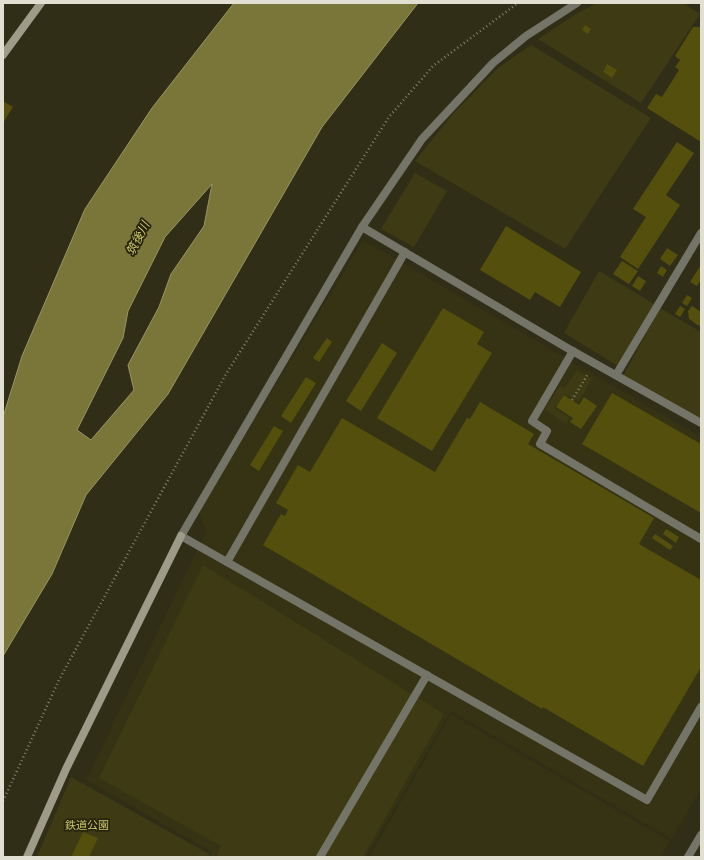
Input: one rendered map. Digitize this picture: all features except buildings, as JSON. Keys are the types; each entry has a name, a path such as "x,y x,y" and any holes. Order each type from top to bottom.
{"street":[{"path":"3,55 41,3"},
{"path":"27,857 66,769 181,536 362,227 422,139 492,63 526,36 577,3"},
{"path":"362,227 573,351 701,423"},
{"path":"616,375 701,233"},
{"path":"227,562 405,252"},
{"path":"573,351 532,421 547,431 540,444 701,539"},
{"path":"181,536 647,800 701,707"},
{"path":"320,857 427,676"},
{"path":"688,857 701,835"}],"path":[{"path":"3,801 60,680 226,374 389,117 433,66 518,3"},
{"path":"572,400 595,363"}],"shaded area":[{"path":"363,240 701,437 701,788 672,839 451,711 366,857 210,857 212,852 86,780 206,532 199,512"},
{"path":"451,714 670,841 660,857 369,857"}],"green space":[{"path":"598,3 683,3 700,14 641,103 538,39 579,12"},
{"path":"531,45 651,118 565,249 415,161 452,115 498,68"},
{"path":"415,173 447,191 414,247 381,229"},
{"path":"599,271 654,304 618,366 564,333"},
{"path":"660,308 701,332 701,419 623,376"},
{"path":"577,370 592,379 578,402 565,394 554,408 570,418 566,424 545,409 560,386 565,388"},
{"path":"203,565 444,714 363,857 216,857 221,846 99,778"},
{"name":"鉄道公園","path":"71,777 209,854 208,857 37,857"}],"water":[{"name":"筑後川","path":"234,3 418,3 322,127 168,394 86,495 52,574 3,656 3,417 22,356 85,209 152,108","holes":["212,184 204,226 171,274 159,307 128,365 134,390 91,440 77,430 123,338 128,311 165,237"]}]}
